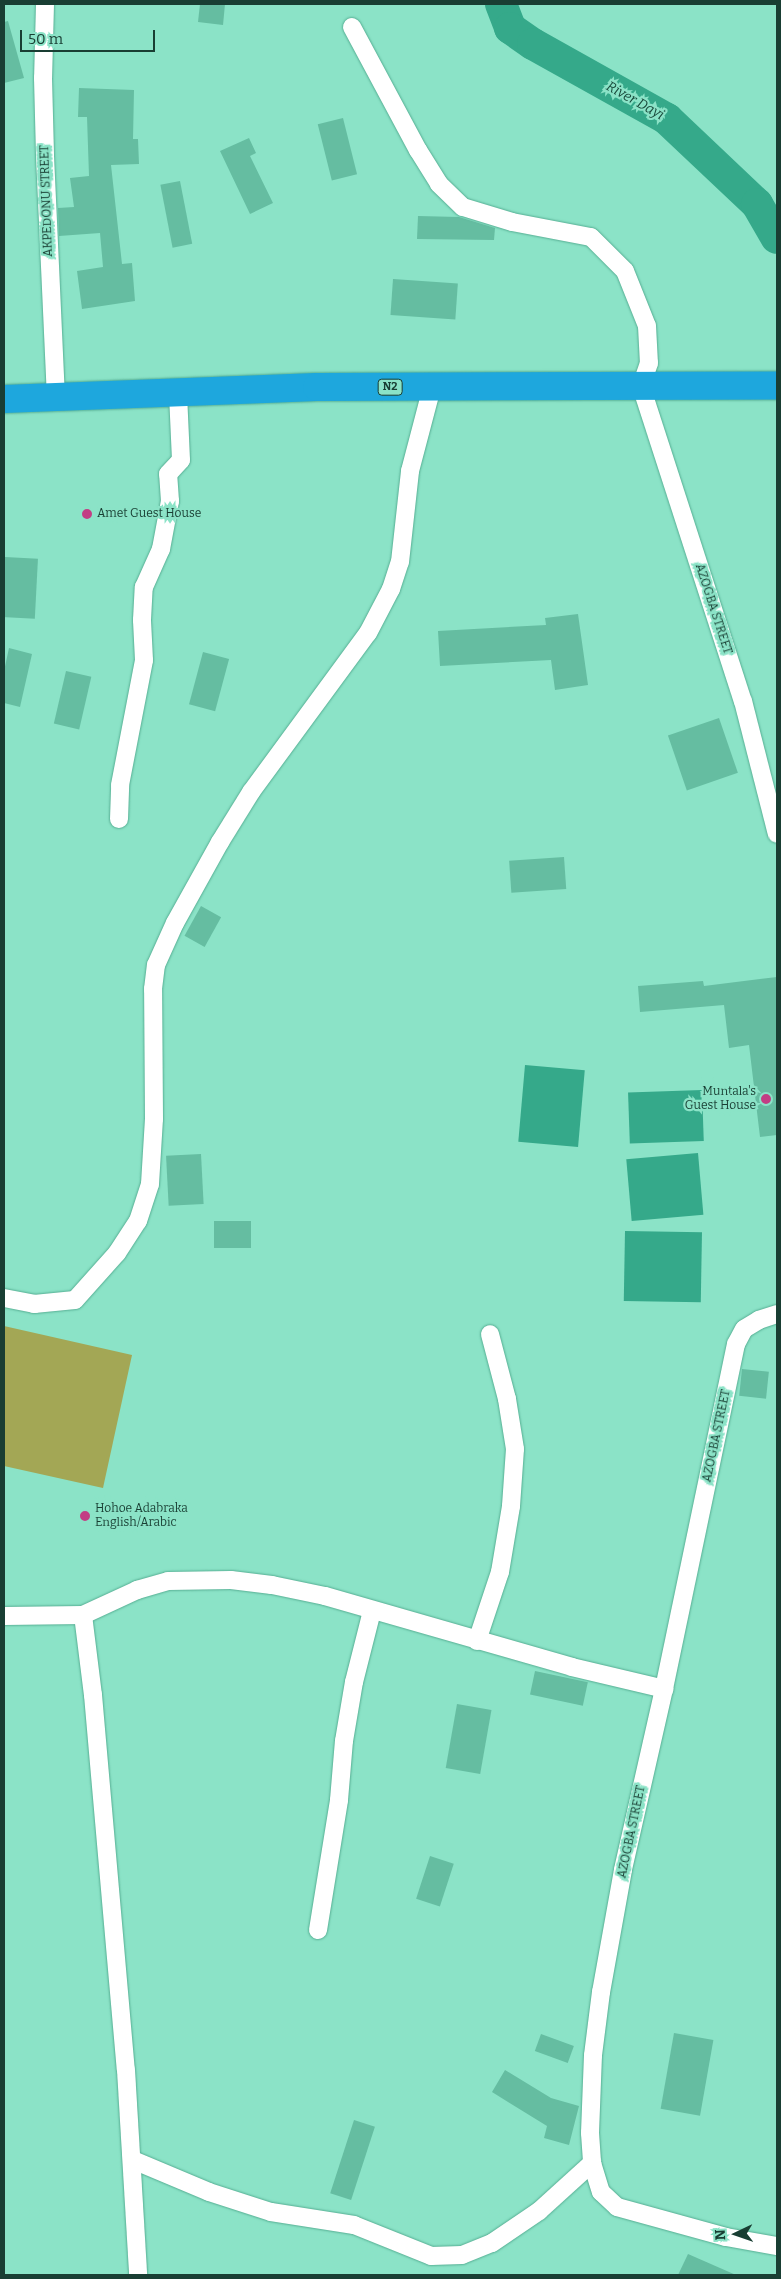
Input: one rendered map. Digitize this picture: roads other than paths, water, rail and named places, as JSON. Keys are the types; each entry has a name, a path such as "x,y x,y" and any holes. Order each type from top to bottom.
{"highway":[{"name":"N2","path":"4,399 317,388 777,385"}],"street":[{"name":"AKPEDONU STREET","path":"45,4 43,78 45,156 56,398"},
{"path":"352,28 438,184 463,207 512,222 591,237 626,271 647,326 649,363 641,386"},
{"name":"AZOGBA STREET","path":"641,386 667,471 744,701 777,834"},
{"path":"4,1298 34,1304 75,1300 117,1254 138,1221 150,1184 154,1120 153,989 156,965 175,923 246,800 368,633 391,589 400,562 410,471 432,387"},
{"path":"119,819 120,785 144,660 142,620 144,587 161,549 170,501 168,474 181,460 178,393"},
{"name":"AZOGBA STREET","path":"777,1314 758,1320 744,1329 736,1344 664,1689 623,1870 600,1992 593,2055 590,2133 592,2163 601,2192 617,2207 726,2237 777,2246"},
{"path":"477,1640 500,1572 511,1506 515,1449 507,1399 490,1334"},
{"path":"4,1616 83,1615 138,1590 168,1581 206,1580 272,1585 325,1596 477,1640 664,1689"},
{"path":"318,1930 339,1800 344,1741 352,1690 372,1611"},
{"path":"83,1615 93,1695 133,2160 138,2275"},
{"path":"133,2160 209,2192 236,2201 271,2212 354,2225 431,2256 462,2255 492,2244 539,2210 592,2163"}],"waterway":[{"name":"River Dayi","path":"501,4 510,28 533,44 667,119 757,204 777,238"}],"place":[{"name":"Amet Guest House","path":"87,514"},
{"name":"Muntala's Guest House","path":"766,1099"},
{"name":"Hohoe Adabraka English/Arabic","path":"85,1516"}]}
